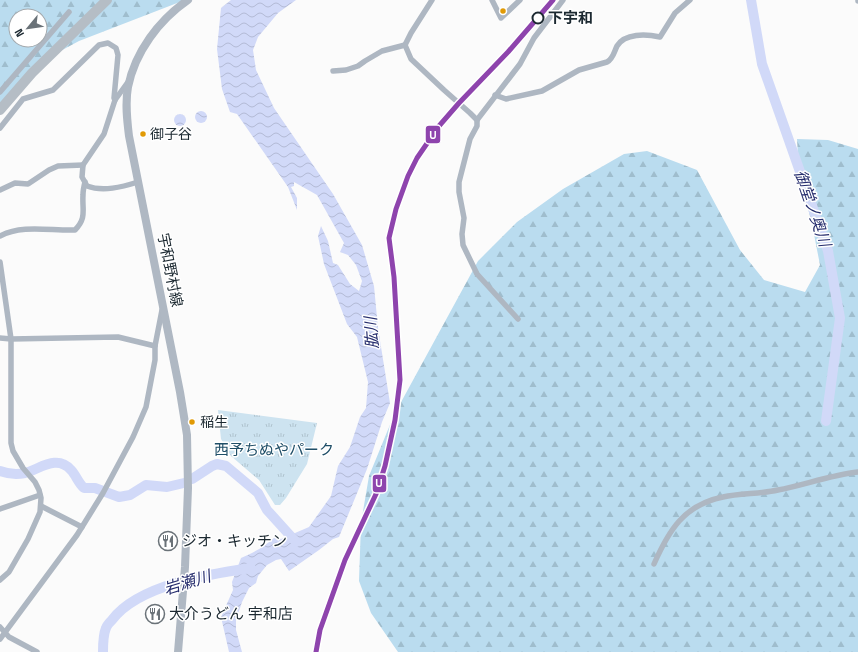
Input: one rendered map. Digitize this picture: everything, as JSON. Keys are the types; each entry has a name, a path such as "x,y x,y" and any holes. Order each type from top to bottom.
{"highway":[{"path":"0,110 32,73 107,0"}],"main road":[{"name":"宇和野村線","path":"178,652 185,566 189,474 187,435 126,115 128,87 136,61 150,37 169,15 188,0"}],"street":[{"path":"333,71 346,70 358,66 365,60 382,51 405,45 432,0"},
{"path":"492,0 501,18 520,0"},
{"path":"518,319 477,274 463,244 462,234 464,218 459,192 459,182 470,140 477,126 477,120 520,64 534,38 564,0"},
{"path":"495,95 506,99 542,91 579,70 607,62 610,60 620,42 626,38 647,35 660,37 675,12 690,0"},
{"path":"0,92 69,12"},
{"path":"0,128 23,99 53,90 99,45 108,43 116,48 118,55 115,100"},
{"path":"405,45 411,59 477,120"},
{"path":"132,77 115,100 104,134 83,166 82,177 87,186 98,188 123,186 138,182"},
{"path":"0,190 15,183 28,184 49,170 58,166 83,166"},
{"path":"0,236 8,232 24,230 75,230 81,225 84,213 83,194 85,182"},
{"path":"0,262 11,339 11,443 13,451 23,468 35,482 40,494 38,519 9,572 0,580"},
{"path":"0,639 82,527 103,493 133,437 146,407 155,360 155,346 163,306"},
{"path":"0,338 118,337 155,346"},
{"path":"654,564 672,529 682,517 693,508 708,501 724,496 768,492 791,488 858,472"},
{"path":"0,509 40,494"},
{"path":"40,506 82,527"},
{"path":"0,627 15,640 37,652"}],"green space":[{"path":"0,0 185,0 79,41 53,55 0,107"},
{"path":"797,139 828,140 858,149 858,652 398,652 371,613 359,581 361,523 369,476 394,415 478,261 517,222 563,189 624,154 647,151 697,170 740,250 764,280 805,292 820,265 812,224 799,173"},
{"name":"西予ちぬやパーク","path":"218,410 317,423 307,464 280,505 275,505 259,480 231,456 221,439"}],"water":[{"name":"肱川","path":"231,0 296,0 278,13 258,37 253,50 256,70 274,108 333,194 362,245 374,286 378,328 390,403 382,422 367,469 339,537 333,539 289,571 281,559 267,565 258,576 256,583 249,588 242,602 236,620 236,630 242,652 229,652 221,617 233,590 232,582 241,558 260,548 277,535 281,539 309,527 331,496 338,466 350,447 360,417 366,408 368,382 357,337 347,324 324,264 318,236 321,226 328,241 333,263 338,265 350,284 359,291 362,281 356,265 348,255 340,252 344,243 317,195 294,182 294,186 291,187 297,198 297,210 288,187 237,114 230,112 222,89 217,49 221,8"},
{"path":"199,111 203,111 207,117 203,123 199,123 195,119 195,115"},
{"path":"180,114 184,116 186,120 184,124 180,126 176,124 174,120 176,116"}],"waterway":[{"name":"御堂ノ奥川","path":"751,0 762,64 828,251 840,318 826,421"},
{"path":"0,471 12,474 22,474 48,464 60,463 66,465 71,470 84,488 95,488 119,497 130,495 146,485 167,487 184,483"},
{"path":"192,479 217,464 226,466 258,493 267,510 296,542"},
{"name":"岩瀬川","path":"103,652 104,637 107,626 124,608 139,598 176,583 251,568"}],"transit line":[{"name":"U","path":"316,652 320,630 345,560 376,494 385,466 395,420 400,380 394,277 389,238 396,209 408,176 417,158 439,126 508,52 553,0"}],"place":[{"name":"下宇和","path":"538,18"},
{"name":"御子谷","path":"143,134"},
{"name":"稲生","path":"192,422"},
{"name":"ジオ・キッチン","path":"168,541"},
{"name":"大介うどん 宇和店","path":"155,614"}]}
